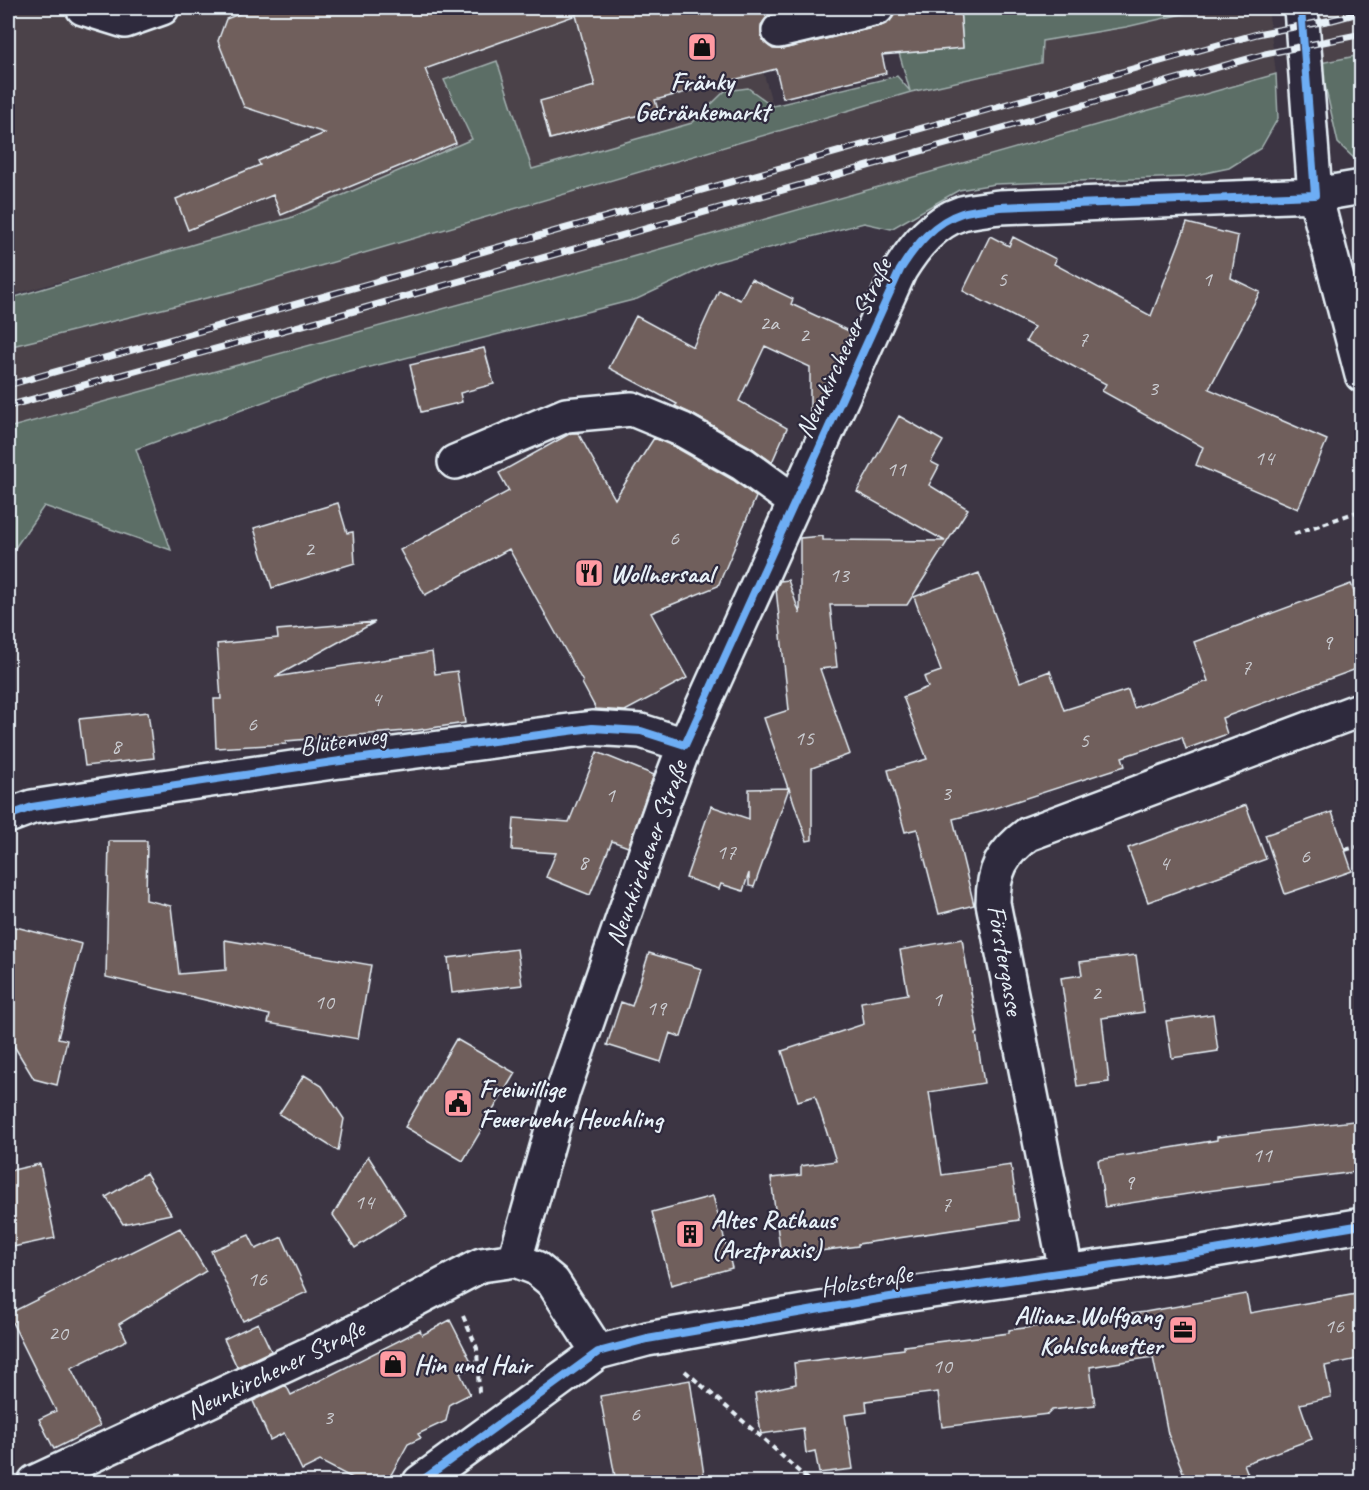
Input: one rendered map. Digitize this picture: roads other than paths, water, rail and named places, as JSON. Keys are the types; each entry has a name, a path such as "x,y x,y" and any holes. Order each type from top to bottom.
{"street":[{"path":"83,8 125,21 162,8"},
{"path":"779,31 877,8"},
{"path":"1301,8 1315,195 1362,375"},
{"name":"Neunkirchener Straße","path":"34,1482 339,1340 481,1265 515,1260 563,1091 685,745 900,270 915,247 935,227 961,214 999,207 1315,195 1362,187"},
{"path":"455,462 566,415 610,409 632,409 683,430 743,464 795,502"},
{"name":"Förstergasse","path":"1066,1271 993,903 993,885 999,866 1010,847 1028,834 1362,709"},
{"name":"Blütenweg","path":"8,816 32,807 107,795 592,728 641,731 685,745"},
{"name":"Holzstraße","path":"420,1482 598,1352 647,1339 890,1297 1208,1251 1362,1226"},
{"path":"515,1260 536,1268 553,1282 598,1352"}],"railway":[{"path":"8,385 1257,34 1362,12"},
{"path":"8,406 354,311 1265,54 1362,34"}],"place":[{"name":"Fränky Getränkemarkt","path":"702,47"},
{"name":"Wollnersaal","path":"589,573"},
{"name":"Freiwillige Feuerwehr Heuchling","path":"458,1103"},
{"name":"Altes Rathaus (Arztpraxis)","path":"690,1234"},
{"name":"Allianz Wolfgang Kohlschuetter","path":"1183,1330"},
{"name":"Hin und Hair","path":"393,1364"}]}
